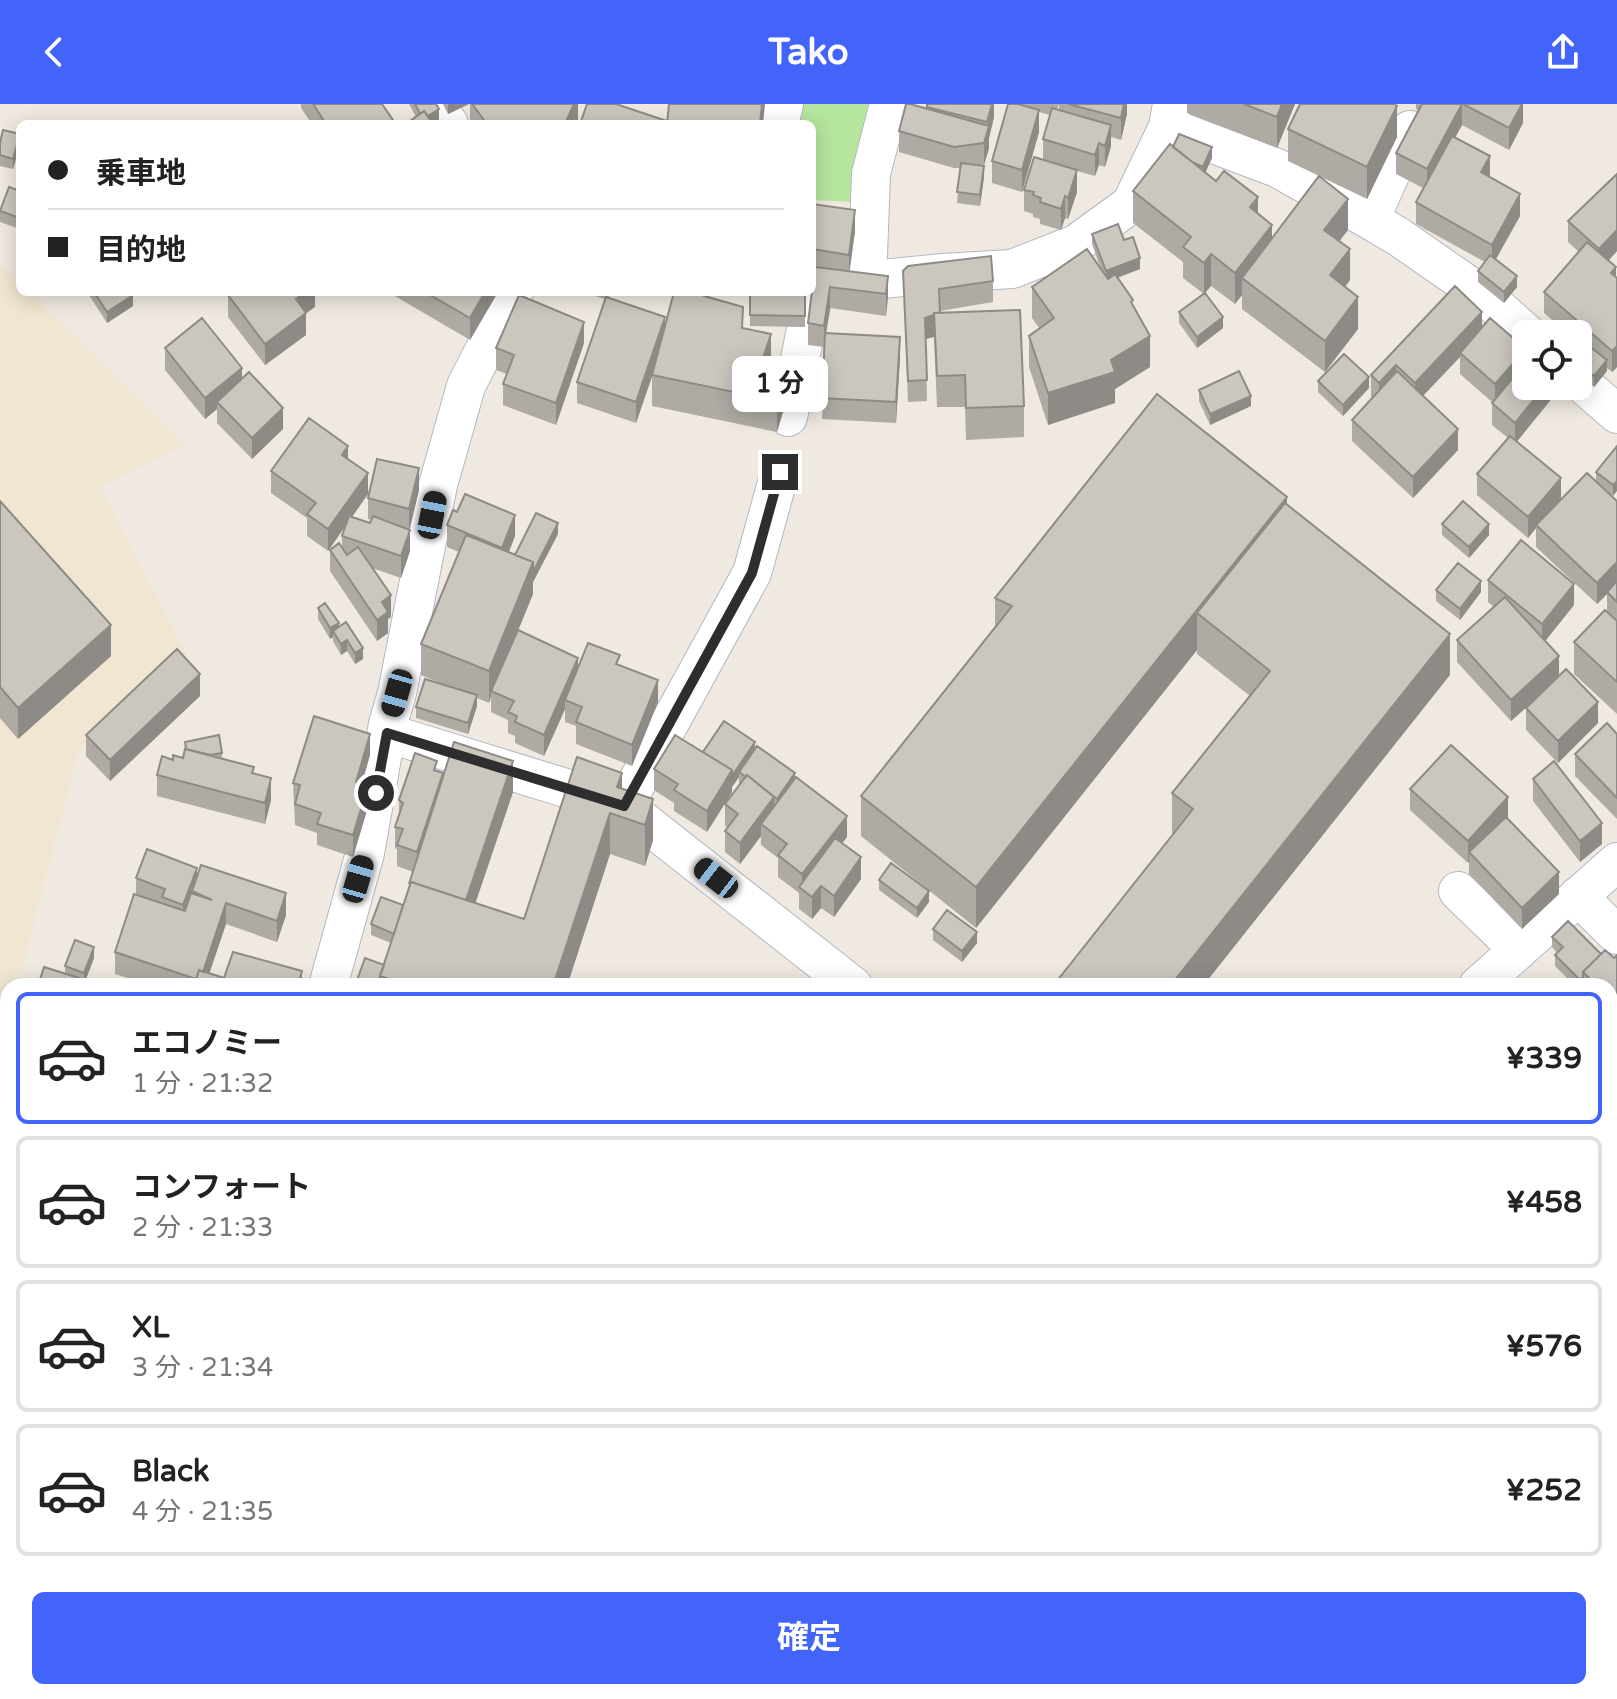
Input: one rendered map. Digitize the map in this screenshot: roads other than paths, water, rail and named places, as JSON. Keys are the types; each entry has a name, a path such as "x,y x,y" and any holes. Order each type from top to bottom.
{"street":[{"path":"867,283 871,174 889,104"},
{"path":"816,286 1012,269 1076,244 1131,204 1170,116 1277,168 1399,237 1488,299 1512,321"},
{"path":"1277,168 1293,130"},
{"path":"1370,220 1410,130"},
{"path":"330,978 365,853 438,485 466,386 512,296"},
{"path":"788,417 812,296"},
{"path":"1592,392 1617,414"},
{"path":"624,806 752,573 780,472"},
{"path":"387,733 624,806 843,978"},
{"path":"1487,978 1617,862"},
{"path":"1458,891 1519,950"},
{"path":"1578,896 1617,935"}]}
